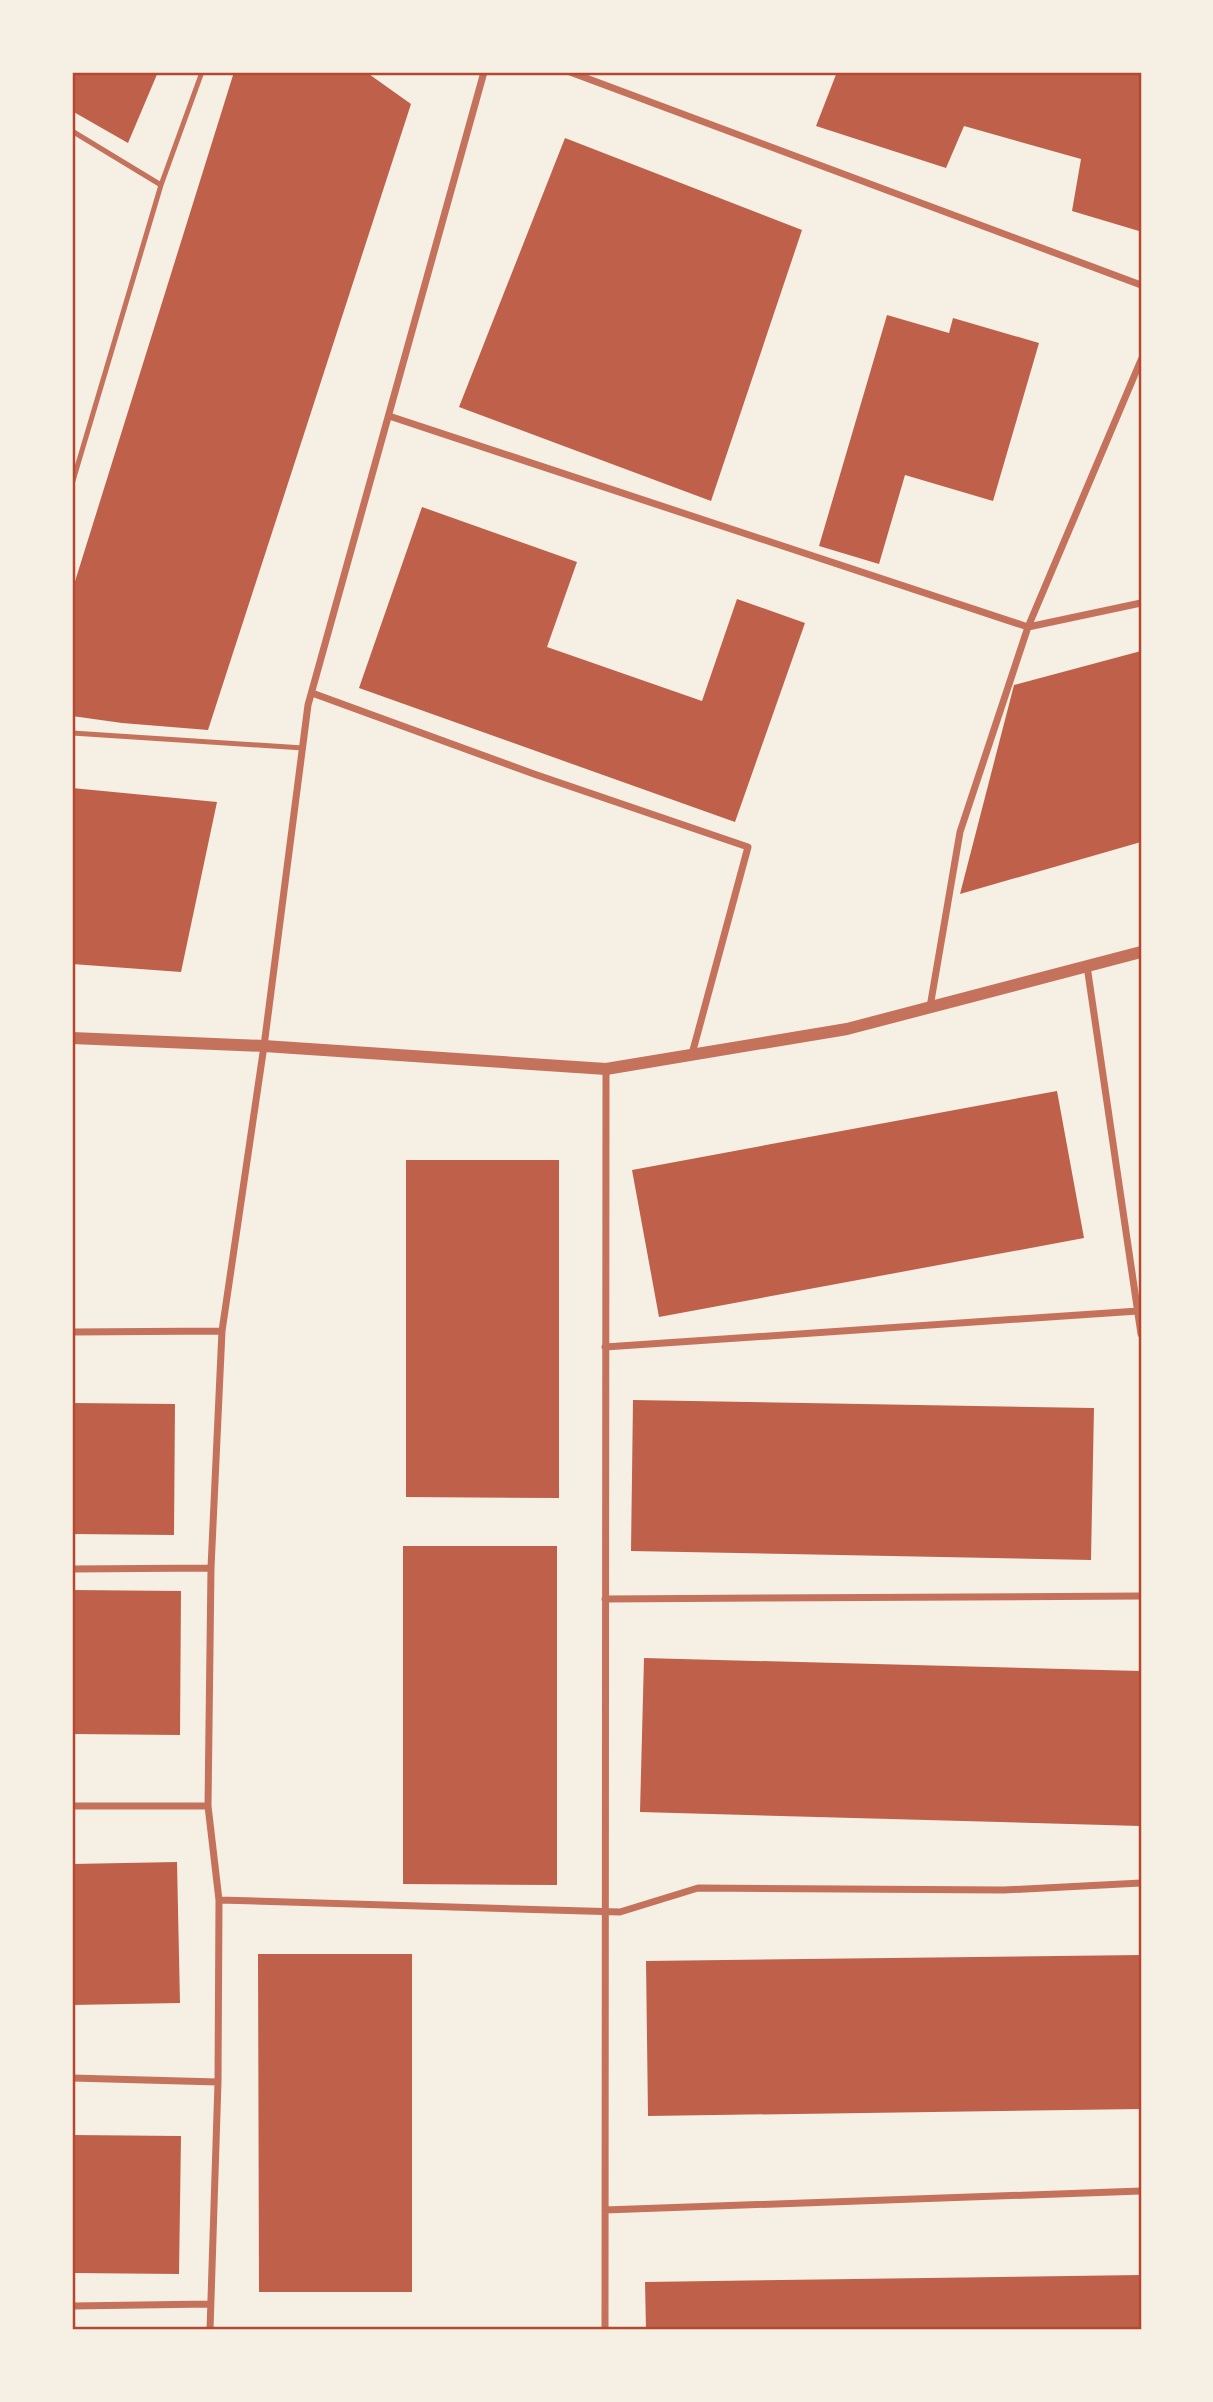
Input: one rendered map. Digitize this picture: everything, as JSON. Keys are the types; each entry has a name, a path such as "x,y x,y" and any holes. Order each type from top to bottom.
{"street":[{"path":"210,2330 218,2082 219,1900 208,1806 211,1568 222,1331 312,693 484,72"},
{"path":"570,72 1141,285"},
{"path":"930,1007 960,832 1028,627 1141,360"},
{"path":"389,416 1028,627 1141,603"},
{"path":"312,693 534,774 748,847 692,1054"},
{"path":"72,1038 264,1046 606,1069 848,1029 1141,952"},
{"path":"1087,966 1141,1334"},
{"path":"605,2330 606,1069"},
{"path":"605,1347 1138,1311"},
{"path":"72,1332 222,1331"},
{"path":"72,1569 211,1568"},
{"path":"605,1599 1141,1595"},
{"path":"72,1806 208,1806"},
{"path":"219,1900 620,1912 698,1888 1004,1890 1141,1883"},
{"path":"72,2078 218,2082"},
{"path":"605,2210 1141,2191"},
{"path":"72,2306 210,2304"}],"lane":[{"path":"72,484 161,185 202,72"},
{"path":"72,131 161,185"},
{"path":"72,733 303,748"}],"building":[{"path":"72,72 158,72 128,143 72,111"},
{"path":"234,72 366,72 411,104 208,730 72,716 72,591"},
{"path":"837,72 1141,72 1139,231 1072,211 1081,159 964,126 946,168 816,126"},
{"path":"565,138 802,230 711,501 459,407"},
{"path":"887,315 949,333 953,318 1039,343 993,501 905,475 879,564 819,546"},
{"path":"422,507 577,562 547,647 702,701 737,599 805,623 735,822 359,688"},
{"path":"1141,651 1141,842 960,894 1014,685"},
{"path":"72,788 217,802 181,972 72,964"},
{"path":"1057,1091 1084,1238 659,1317 632,1170"},
{"path":"406,1160 559,1160 559,1498 406,1497"},
{"path":"633,1400 1094,1408 1091,1560 631,1551"},
{"path":"72,1403 175,1404 174,1535 72,1534"},
{"path":"403,1546 557,1546 557,1885 403,1884"},
{"path":"72,1590 181,1591 180,1735 72,1734"},
{"path":"644,1658 1141,1671 1140,1826 640,1812"},
{"path":"177,1862 180,2003 72,2005 72,1864"},
{"path":"258,1954 412,1954 412,2292 259,2292"},
{"path":"1141,1955 1141,2109 648,2116 646,1961"},
{"path":"72,2135 181,2136 179,2274 72,2273"},
{"path":"1141,2275 1141,2330 646,2330 645,2282"}]}
